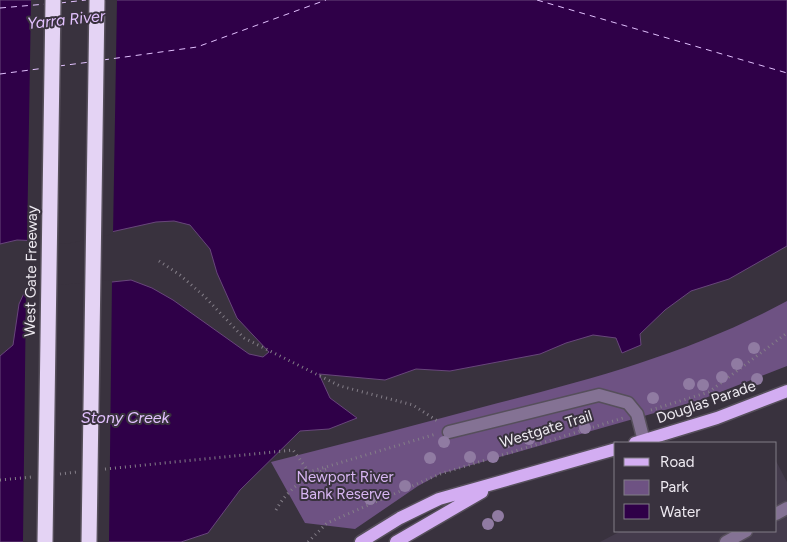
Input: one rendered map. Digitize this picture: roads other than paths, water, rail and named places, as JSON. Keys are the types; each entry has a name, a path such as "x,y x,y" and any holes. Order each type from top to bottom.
{"highway":[{"name":"West Gate Freeway","path":"45,542 53,0"},
{"path":"89,542 97,0"}],"main road":[{"name":"Douglas Parade","path":"640,442 718,418 787,391"},
{"path":"361,542 400,518 439,499 495,485 614,450"},
{"path":"396,542 495,485"}],"lane":[{"path":"450,432 594,395 624,400 637,414 640,442"},
{"path":"726,542 744,532"}],"water":[{"path":"0,0 787,0 787,246 729,279 691,291 665,310 640,334 641,345 622,353 616,338 593,335 566,343 540,354 450,371 416,369 385,380 319,374 330,398 357,418 329,429 300,431 240,490 208,533 181,542 0,542 0,356 13,345 19,304 25,291 131,280 152,288 173,300 249,354 263,357 269,352 237,318 217,273 210,249 190,225 174,221 156,222 66,242 17,240 0,244"}],"water label":[{"name":"Yarra River","path":"66,19"},
{"name":"Stony Creek","path":"125,417"}],"park label":[{"name":"Newport River Bank Reserve","path":"345,486"}]}
